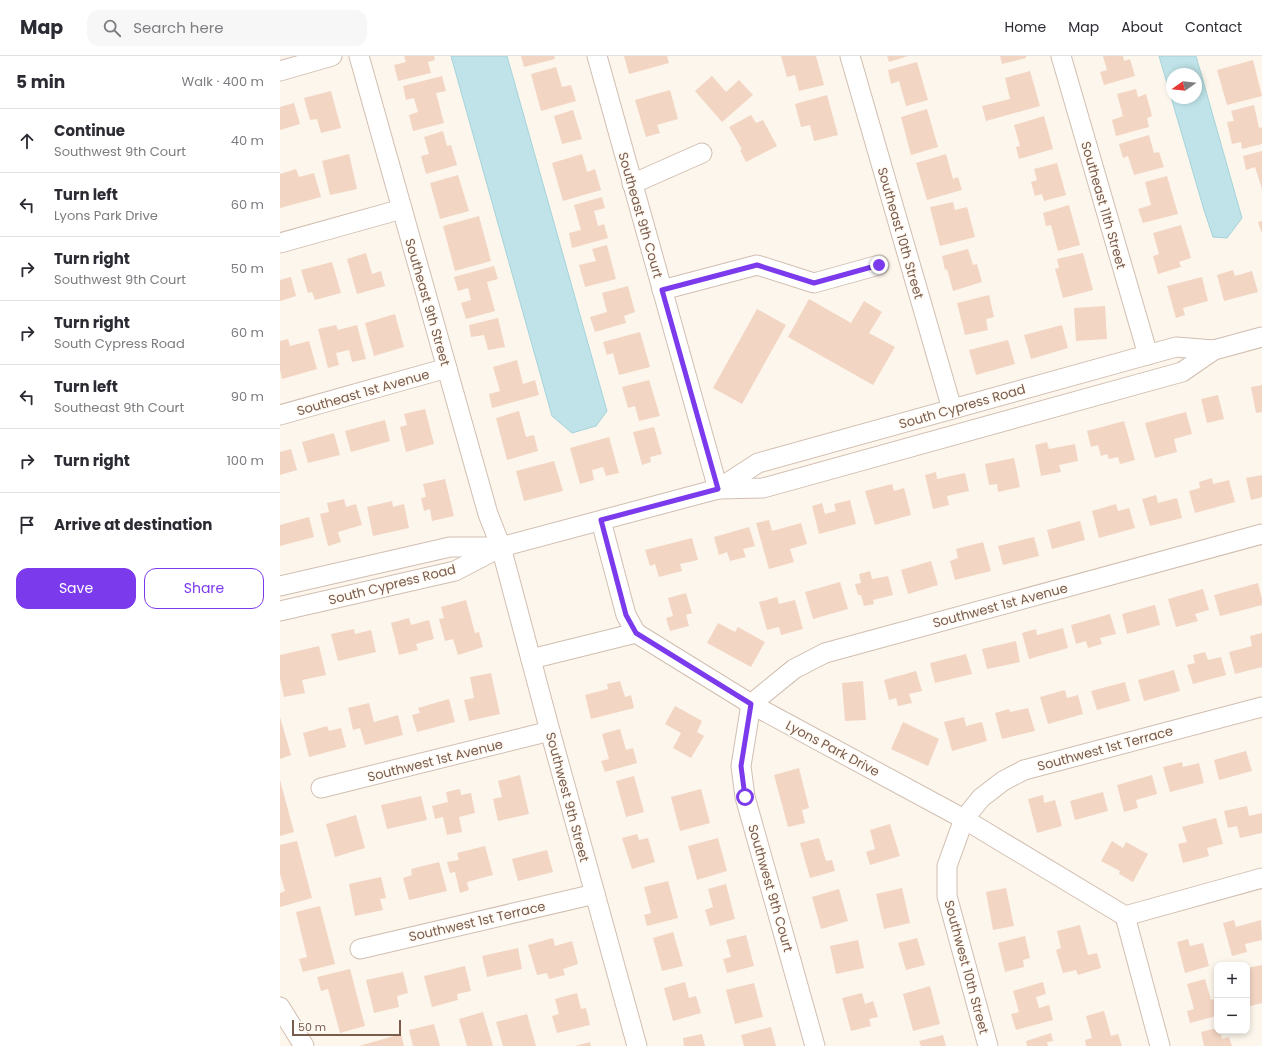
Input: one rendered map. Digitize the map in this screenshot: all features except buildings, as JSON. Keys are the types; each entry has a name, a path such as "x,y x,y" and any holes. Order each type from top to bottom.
{"street":[{"path":"280,71 332,56"},
{"name":"Southeast 9th Street","path":"359,56 488,514 501,547"},
{"name":"Southeast 9th Court","path":"597,56 718,489"},
{"name":"Southeast 10th Street","path":"850,56 952,409"},
{"name":"Southeast 11th Street","path":"1061,56 1148,355"},
{"path":"632,184 702,153"},
{"path":"280,242 402,209"},
{"path":"662,290 757,265 814,283 879,265"},
{"name":"South Cypress Road","path":"280,611 455,571 501,547 718,489 763,488 1182,372 1214,350 1262,337"},
{"name":"South Cypress Road","path":"718,489 758,463 1176,347 1214,350"},
{"name":"Southeast 1st Avenue","path":"280,415 447,368"},
{"path":"531,659 636,633 626,615 601,520"},
{"name":"Southwest 1st Avenue","path":"751,704 794,669 825,653 1262,534"},
{"name":"South Cypress Road","path":"280,586 450,547 501,547"},
{"name":"Southwest 9th Street","path":"501,547 637,1046"},
{"name":"Lyons Park Drive","path":"636,633 751,704 964,819 1125,916"},
{"name":"Southwest 9th Court","path":"751,704 741,766 745,797 815,1046"},
{"name":"Southwest 1st Terrace","path":"964,819 981,798 1003,781 1024,770 1262,707"},
{"name":"Southwest 1st Avenue","path":"321,788 550,731"},
{"name":"Southwest 10th Street","path":"964,819 947,866 947,896 988,1046"},
{"path":"1160,1046 1125,916 1262,878"},
{"name":"Southwest 1st Terrace","path":"360,949 595,894"},
{"path":"280,1007 304,1046"}],"water":[{"path":"451,56 507,56 607,411 596,426 572,433 552,416"},
{"path":"1159,56 1196,56 1199,68 1166,68 1166,80"},
{"path":"1202,77 1242,218 1227,238 1213,237 1173,104 1202,104"}],"route":[{"path":"745,797 741,766 751,704 636,633 626,615 601,520 718,489 662,290 757,265 814,283 879,265"}]}
